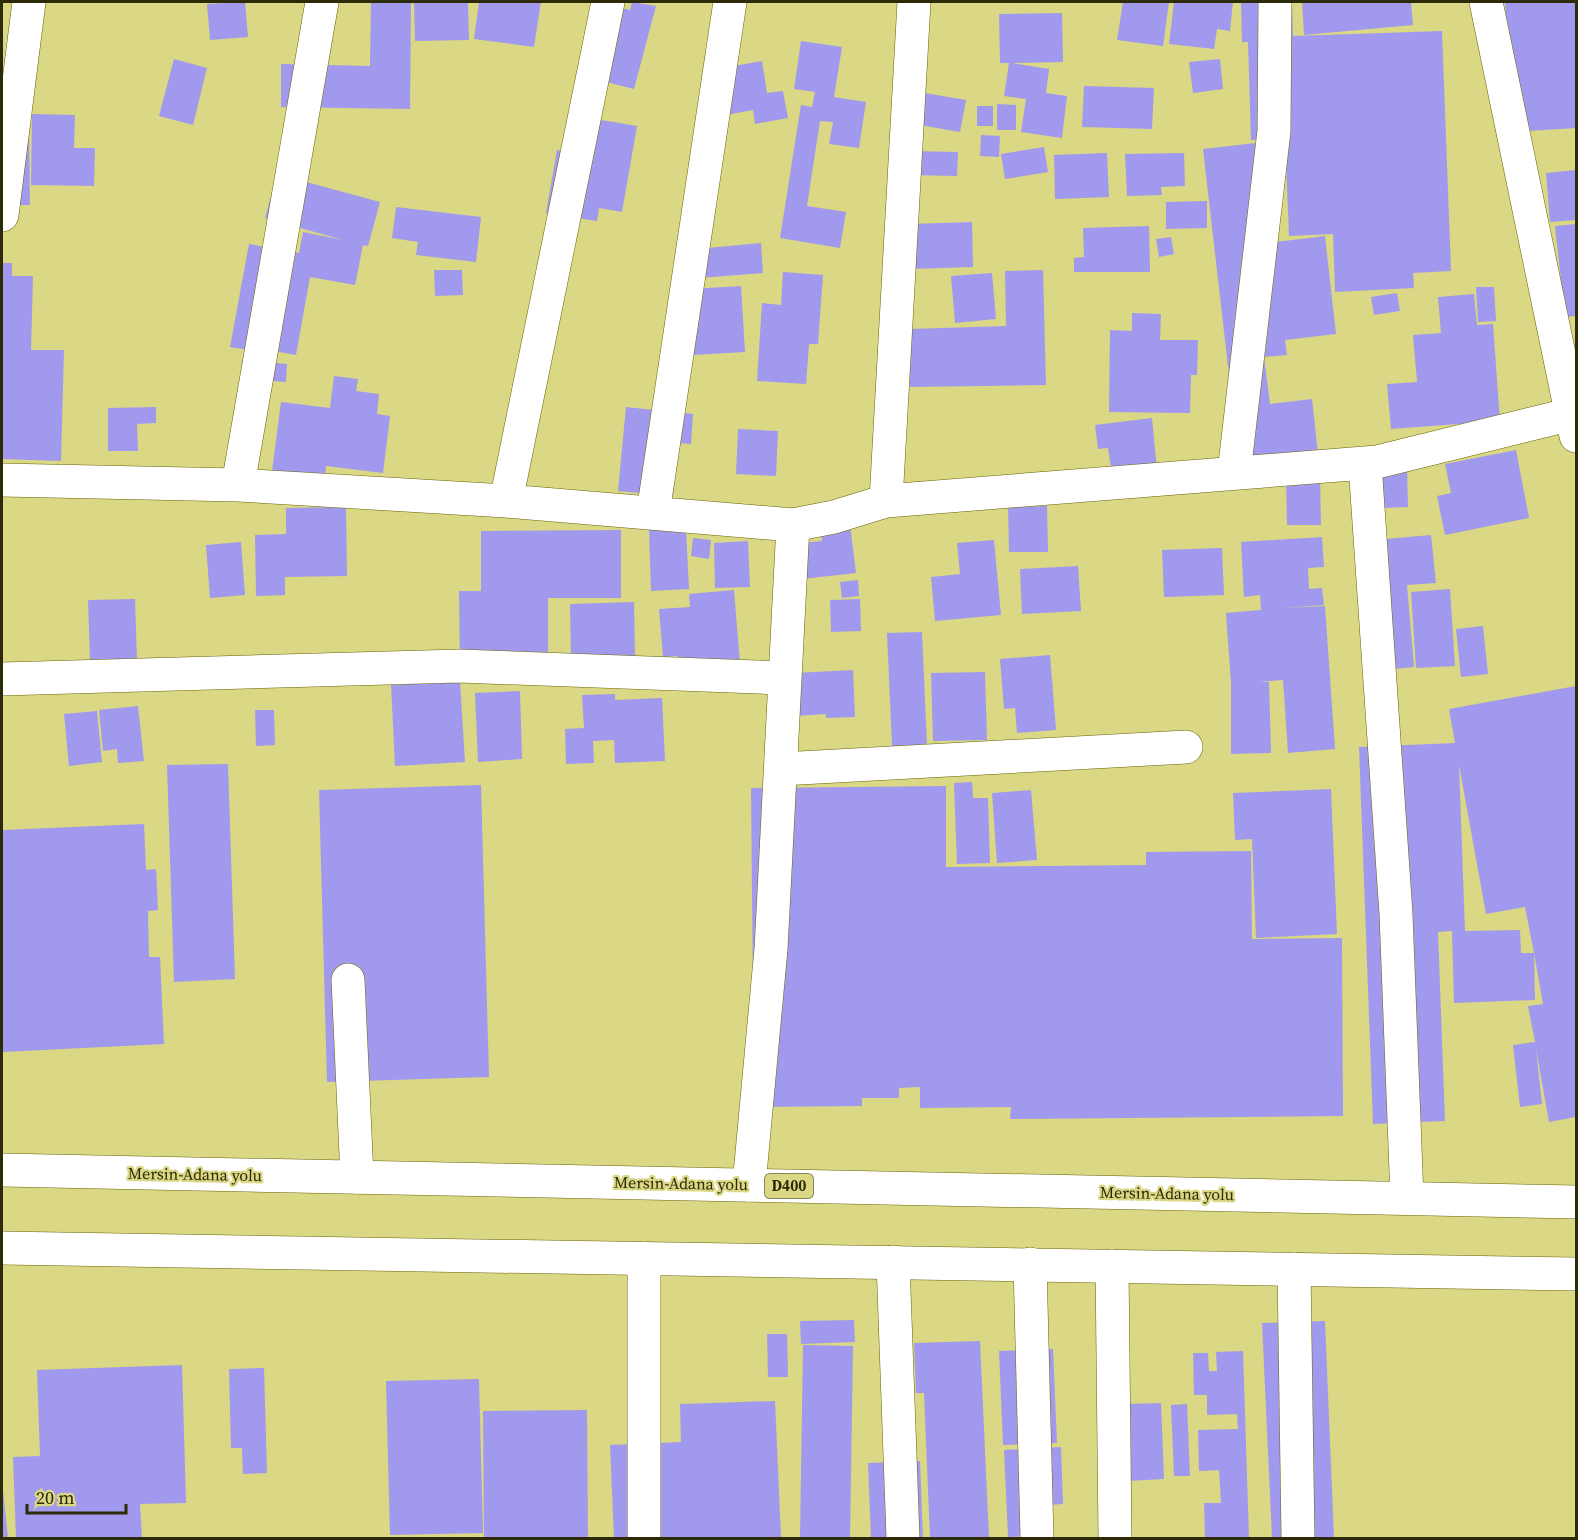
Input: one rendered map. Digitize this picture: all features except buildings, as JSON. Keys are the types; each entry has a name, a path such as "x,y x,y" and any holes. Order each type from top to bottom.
{"main road":[{"path":"2,215 29,2"},
{"path":"238,485 322,2"},
{"path":"506,501 608,2"},
{"path":"653,513 730,2"},
{"path":"886,501 914,2"},
{"path":"1234,473 1274,131 1275,2"},
{"path":"2,480 238,485 506,501 794,525 834,517 886,501 1365,464 1574,425 1566,336 1486,2"},
{"path":"1365,464 1396,914 1407,1198"},
{"path":"749,1185 771,949 794,525"},
{"path":"2,678 459,666 785,678"},
{"path":"781,770 1185,747"},
{"path":"348,980 357,1177"},
{"name":"Mersin-Adana yolu","path":"2,1170 1576,1202"},
{"path":"2,1248 1576,1274"},
{"path":"644,1258 644,1539"},
{"path":"893,1262 903,1539"},
{"path":"1030,1264 1037,1539"},
{"path":"1112,1266 1115,1539"},
{"path":"1294,1269 1298,1539"}]}
